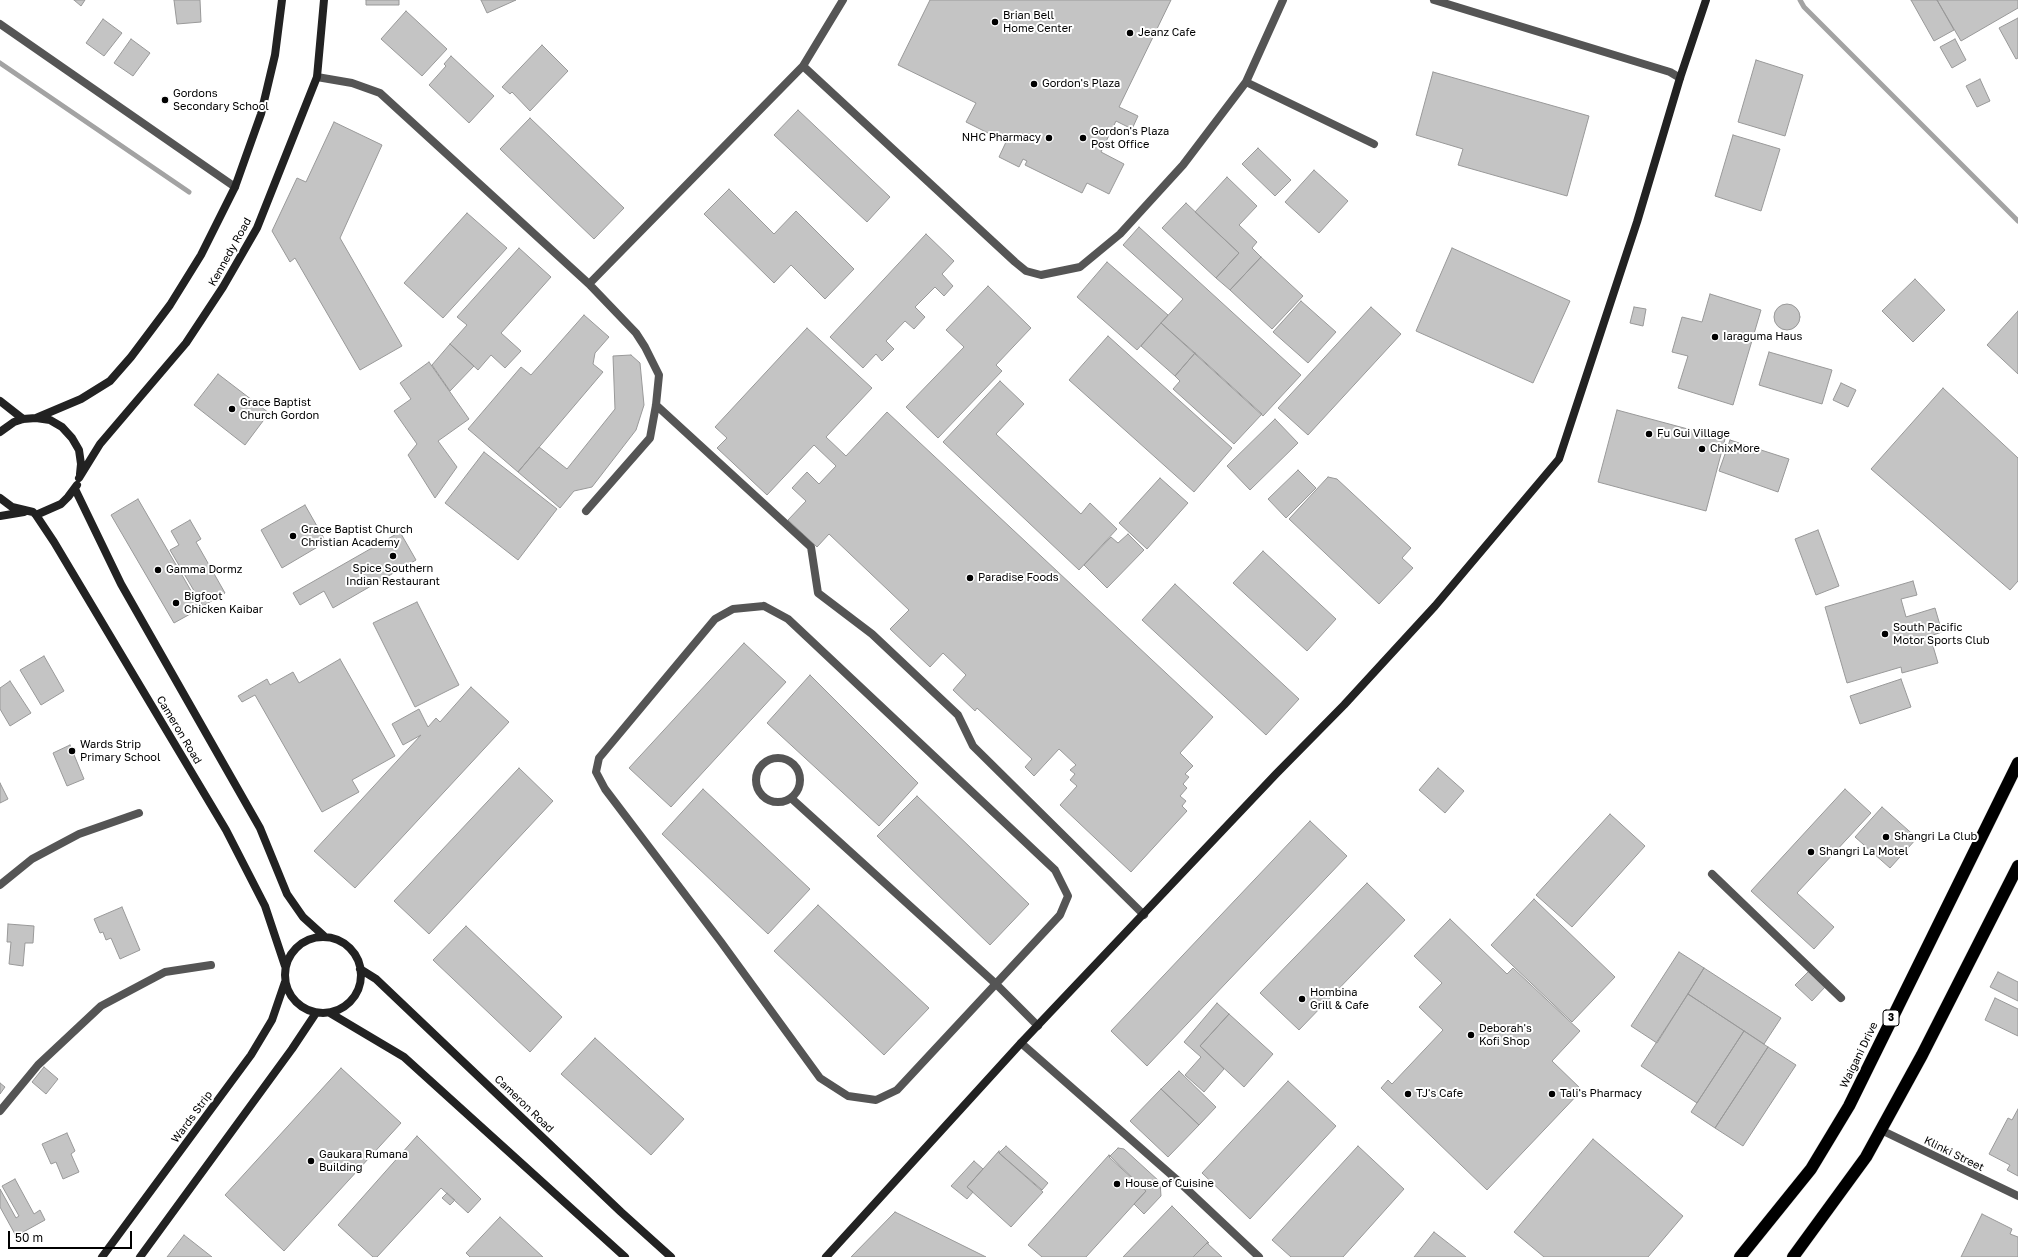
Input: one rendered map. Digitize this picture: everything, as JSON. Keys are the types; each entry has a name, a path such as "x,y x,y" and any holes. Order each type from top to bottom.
{"highway":[{"name":"Waigani Drive","path":"1740,1257 1811,1169 1849,1106 2018,763"},
{"path":"1793,1257 1866,1157 1925,1048 2018,866"}],"main road":[{"path":"36,418 81,399 110,381 131,357 170,305 201,255 235,187 261,114 275,55 282,0"},
{"name":"Kennedy Road","path":"79,478 100,444 186,343 223,287 257,228 318,77 324,0"},
{"path":"826,1257 1021,1043 1144,915 1435,606 1559,459 1637,222 1680,78 1706,0"},
{"path":"0,401 23,419"},
{"path":"0,432 14,422 23,419 36,418 50,420 62,427 72,438 79,450 81,464 79,478 75,489 61,504 36,515 33,512 25,512 0,516"},
{"name":"Cameron Road","path":"75,489 121,584 260,828 287,894 303,917 324,936"},
{"path":"0,498 12,507 25,512"},
{"name":"Cameron Road","path":"36,515 54,542 226,830 265,906 285,966"},
{"path":"324,936 341,941 350,948 357,958 361,981 357,992 346,1005 330,1013 316,1013 300,1005 290,995 285,982 285,966 290,954 299,944 311,938 324,936"},
{"name":"Cameron Road","path":"360,969 376,979 620,1212 671,1257"},
{"name":"Wards Strip","path":"102,1257 251,1055 272,1020 285,982"},
{"path":"140,1257 292,1049 316,1013"},
{"path":"330,1013 404,1056 625,1257"}],"street":[{"path":"589,284 803,66 843,0"},
{"path":"803,66 1015,262 1026,271 1041,275 1080,267 1120,234 1183,165 1246,82 1283,0"},
{"path":"1434,0 1663,70 1680,78"},
{"path":"0,24 235,187"},
{"path":"318,77 352,83 380,93 589,284 636,333 645,347 659,375 656,405 650,438 586,511"},
{"path":"1246,82 1374,144"},
{"path":"656,405 811,548 818,593 872,634 958,715 973,746 1144,915"},
{"path":"764,606 788,619 1055,870 1068,896 1060,915 996,984 897,1090 876,1100 848,1096 820,1078 726,949 605,790 596,772 599,758 715,619 733,609 764,606"},
{"path":"770,759 785,759 797,769 799,785 790,798 784,801 770,800 760,791 756,777 764,763 770,759"},
{"path":"790,798 996,984 1038,1026"},
{"path":"0,885 32,859 80,834 138,813"},
{"path":"1712,874 1841,998"},
{"path":"0,1111 38,1065 102,1006 165,972 211,965"},
{"path":"1021,1043 1176,1179 1259,1257"},
{"name":"Klinki Street","path":"1881,1130 2018,1196"}],"building":[{"path":"74,0 85,0 81,6"},
{"path":"174,0 200,0 201,22 177,24"},
{"path":"366,0 399,0 399,5 366,5"},
{"path":"481,0 516,0 487,13"},
{"name":"Gordon's Plaza","path":"930,0 1171,0 1119,107 1138,116 1132,129 1116,121 1101,152 1124,164 1109,194 1087,183 1082,193 1025,165 1027,161 1023,159 1019,167 999,157 1006,142 966,122 976,103 898,65"},
{"path":"1911,0 1937,0 1954,30 1934,41"},
{"path":"1937,0 2018,0 2018,8 1961,41"},
{"path":"406,11 447,49 422,76 381,39"},
{"path":"2018,18 2018,58 2016,59 1999,28"},
{"path":"103,19 122,33 104,56 86,43"},
{"path":"131,39 150,53 133,76 114,63"},
{"path":"1955,39 1966,60 1952,68 1940,47"},
{"path":"542,45 568,71 530,111 512,92 510,94 502,87"},
{"path":"451,56 494,96 469,123 429,85 446,66 444,64"},
{"path":"1756,60 1803,75 1785,136 1738,122"},
{"path":"1433,72 1589,116 1567,196 1458,165 1463,149 1416,135"},
{"path":"1980,79 1990,101 1977,107 1966,86"},
{"path":"798,110 890,197 867,222 774,135"},
{"path":"530,118 624,208 594,239 500,149"},
{"path":"334,122 382,145 340,238 402,346 360,370 295,258 290,262 272,231 297,178 306,182"},
{"path":"1733,135 1780,149 1761,211 1715,196"},
{"path":"1258,148 1291,180 1275,196 1242,164"},
{"path":"1314,170 1348,201 1319,233 1285,202"},
{"path":"1227,177 1257,206 1239,225 1257,242 1252,248 1261,257 1230,290 1216,278 1239,253 1195,212"},
{"path":"729,189 774,234 796,211 854,269 825,299 791,265 774,283 704,214"},
{"path":"1186,203 1239,253 1216,278 1162,228"},
{"path":"467,213 507,248 443,318 404,283"},
{"path":"1139,227 1301,375 1263,416 1161,323 1183,299 1123,245"},
{"path":"926,234 954,261 942,274 953,286 944,296 935,287 915,307 925,317 914,329 905,321 886,341 894,349 882,361 876,354 863,368 830,337"},
{"path":"519,248 551,277 501,333 521,351 505,368 491,355 478,370 450,344 467,325 457,317"},
{"path":"1452,248 1570,301 1533,383 1416,331"},
{"path":"1261,257 1303,296 1272,329 1230,290"},
{"path":"1107,262 1168,315 1137,350 1077,297"},
{"path":"1915,279 1945,310 1913,342 1882,311"},
{"path":"988,286 1031,328 996,365 1002,371 938,438 906,407 964,347 946,330"},
{"name":"Iaraguma Haus","path":"1710,294 1761,310 1733,405 1678,388 1688,356 1672,352 1682,317 1702,322"},
{"path":"1301,301 1336,332 1308,363 1273,332"},
{"path":"1787,304 1796,308 1800,317 1796,326 1787,330 1778,326 1774,317 1778,308"},
{"path":"1371,307 1401,334 1308,435 1278,408"},
{"path":"1634,307 1646,309 1643,326 1630,323"},
{"path":"2018,311 2018,374 1987,345"},
{"path":"584,315 609,337 595,353 593,364 603,372 518,472 468,429 521,367 531,375"},
{"path":"1161,323 1195,353 1175,376 1141,346"},
{"name":"Paradise Foods","path":"807,328 872,388 826,437 846,456 887,412 1213,717 1180,753 1193,766 1185,774 1189,777 1183,784 1187,788 1180,796 1186,801 1182,806 1187,811 1131,872 1060,805 1077,786 1070,780 1075,774 1070,770 1076,765 1059,749 1034,776 1025,767 1032,759 977,708 975,711 953,690 966,675 943,653 930,667 890,629 909,610 829,534 817,547 788,520 806,501 792,488 807,472 819,484 836,466 814,445 767,495 717,448 727,438 715,427"},
{"path":"1108,336 1232,448 1194,492 1069,380"},
{"path":"450,344 474,366 450,391 432,365"},
{"path":"1769,352 1832,370 1822,404 1759,385"},
{"path":"1195,353 1262,414 1234,444 1173,389 1180,381 1175,376"},
{"path":"631,355 640,363 644,405 636,430 592,487 574,491 560,508 518,472 539,447 567,469 615,409 613,356"},
{"path":"429,362 469,419 438,441 457,467 435,498 408,455 417,444 394,411 411,399 400,383"},
{"name":"Grace Baptist Church Gordon","path":"218,374 269,413 245,445 194,405"},
{"path":"1000,381 1024,404 996,434 1081,514 1090,503 1117,529 1079,570 943,442"},
{"path":"1841,383 1856,390 1848,407 1833,400"},
{"path":"1943,388 2018,458 2018,581 2010,590 1871,469"},
{"path":"1617,410 1725,439 1706,511 1598,482"},
{"path":"1275,419 1298,443 1250,490 1227,466"},
{"path":"1730,440 1789,459 1778,492 1719,471"},
{"path":"484,452 557,509 518,560 445,503"},
{"path":"1298,470 1316,488 1286,518 1268,499"},
{"path":"1328,477 1337,479 1411,548 1402,558 1413,568 1379,604 1289,519"},
{"path":"1160,478 1188,503 1147,549 1119,523"},
{"path":"138,499 201,608 174,623 111,515"},
{"name":"Grace Baptist Church Christian Academy","path":"305,505 326,542 282,568 261,530"},
{"path":"190,520 201,539 196,542 225,593 203,606 170,550 179,545 171,531"},
{"path":"1818,530 1839,586 1816,595 1795,539"},
{"path":"400,532 416,560 333,608 324,591 300,605 293,593"},
{"path":"1128,534 1144,550 1107,588 1084,565 1111,537 1118,543"},
{"path":"1263,551 1336,619 1307,651 1233,583"},
{"name":"South Pacific Motor Sports Club","path":"1913,581 1917,595 1901,599 1906,617 1935,608 1942,632 1930,636 1938,663 1902,673 1901,667 1847,683 1825,607"},
{"path":"1175,584 1299,699 1266,735 1142,620"},
{"path":"417,602 459,685 415,707 373,623"},
{"path":"744,643 786,682 671,807 629,768"},
{"path":"44,656 64,691 41,705 20,670"},
{"path":"340,659 395,756 352,780 359,792 322,812 255,695 242,702 238,696 267,679 270,685 293,672 299,683"},
{"path":"810,675 918,783 879,826 767,723"},
{"path":"1901,679 1911,707 1860,724 1850,696"},
{"path":"10,681 31,713 10,726 0,709 0,688"},
{"path":"471,687 509,722 355,888 314,851 421,735 403,745 392,724 419,709 428,727 436,718 440,722"},
{"path":"70,745 84,779 67,786 53,753"},
{"path":"519,768 553,801 429,934 394,901"},
{"path":"1438,768 1464,791 1445,813 1419,790"},
{"path":"0,783 8,799 0,803"},
{"path":"703,789 810,889 768,934 662,834"},
{"name":"Shangri La Motel","path":"1845,789 1871,813 1797,893 1834,927 1814,949 1751,891"},
{"path":"917,796 1029,904 990,945 877,836"},
{"name":"Shangri La Club","path":"1882,807 1917,838 1890,868 1855,837"},
{"path":"1610,814 1645,846 1572,927 1536,895"},
{"path":"1310,821 1347,856 1147,1066 1111,1031"},
{"path":"1367,883 1405,920 1299,1030 1260,993"},
{"path":"1534,899 1615,977 1572,1022 1491,945"},
{"path":"818,905 929,1008 884,1055 774,951"},
{"path":"122,907 140,950 120,959 111,938 106,940 103,932 100,933 94,919"},
{"path":"1450,919 1507,974 1513,968 1580,1031 1552,1061 1582,1090 1487,1190 1381,1088 1388,1080 1392,1084 1443,1030 1419,1007 1442,983 1414,956"},
{"path":"8,924 34,926 33,943 25,943 23,966 9,964 11,942 7,942"},
{"path":"466,926 562,1017 530,1052 433,960"},
{"path":"1679,952 1704,968 1657,1043 1631,1026"},
{"path":"1704,968 1781,1018 1764,1044 1688,994"},
{"path":"1809,971 1825,987 1812,1001 1795,985"},
{"path":"1998,972 2018,982 2018,1001 1990,987"},
{"path":"1688,994 1744,1031 1697,1103 1641,1066"},
{"path":"1995,998 2018,1009 2018,1036 1985,1020"},
{"path":"1217,1003 1229,1014 1200,1046 1224,1069 1204,1092 1185,1075 1201,1057 1184,1042"},
{"path":"1229,1014 1273,1054 1244,1087 1200,1046"},
{"path":"1744,1031 1768,1047 1715,1128 1691,1112"},
{"path":"595,1038 684,1119 651,1155 561,1074"},
{"path":"1768,1047 1796,1065 1743,1146 1715,1128"},
{"path":"44,1067 58,1079 46,1094 32,1082"},
{"name":"Gaukara Rumana Building","path":"341,1068 401,1123 284,1251 225,1195"},
{"path":"1179,1071 1216,1107 1199,1125 1161,1089"},
{"path":"1288,1081 1336,1126 1250,1219 1202,1173"},
{"path":"0,1083 5,1087 0,1094"},
{"path":"1161,1089 1199,1125 1168,1157 1130,1121"},
{"path":"2018,1109 2018,1176 2007,1170 2010,1165 1989,1154 2008,1118 2012,1120"},
{"path":"67,1133 75,1151 71,1154 79,1172 63,1179 56,1162 51,1164 42,1144"},
{"path":"417,1136 481,1199 468,1213 441,1188 377,1257 373,1257 338,1225"},
{"path":"1593,1139 1683,1216 1648,1257 1544,1257 1514,1232"},
{"path":"1006,1146 1048,1183 1042,1190 999,1153"},
{"path":"1358,1146 1404,1189 1343,1257 1291,1257 1272,1240"},
{"path":"1118,1148 1124,1149 1160,1182 1161,1196 1144,1214 1134,1204 1146,1191 1109,1157"},
{"path":"999,1151 999,1153 1043,1192 1011,1227 967,1187"},
{"path":"1109,1155 1146,1191 1086,1257 1042,1257 1028,1245"},
{"path":"974,1161 983,1169 967,1187 973,1192 967,1199 951,1186"},
{"path":"15,1179 34,1214 40,1210 45,1220 16,1236 0,1207 0,1189 16,1218 19,1216 2,1186"},
{"path":"447,1193 455,1200 450,1205 442,1198"},
{"path":"1172,1206 1209,1243 1207,1243 1193,1257 1123,1257"},
{"path":"895,1212 986,1257 851,1257"},
{"path":"1982,1214 2012,1229 2010,1234 2018,1237 2018,1257 1961,1257"},
{"path":"500,1217 543,1257 470,1257 466,1253"},
{"path":"1434,1232 1466,1257 1414,1257"},
{"path":"184,1235 212,1257 167,1257"},
{"path":"1207,1243 1222,1257 1193,1257"}],"waterway":[{"path":"1800,0 1804,7 2018,221"},
{"path":"0,63 189,192"}],"place":[{"name":"Brian Bell Home Center","path":"995,22"},
{"name":"Jeanz Cafe","path":"1130,33"},
{"name":"Gordon's Plaza","path":"1034,84"},
{"name":"Gordons Secondary School","path":"165,100"},
{"name":"NHC Pharmacy","path":"1049,138"},
{"name":"Gordon's Plaza Post Office","path":"1083,138"},
{"name":"Iaraguma Haus","path":"1715,337"},
{"name":"Grace Baptist Church Gordon","path":"232,409"},
{"name":"Fu Gui Village","path":"1649,434"},
{"name":"ChixMore","path":"1702,449"},
{"name":"Grace Baptist Church Christian Academy","path":"293,536"},
{"name":"Spice Southern Indian Restaurant","path":"393,556"},
{"name":"Gamma Dormz","path":"158,570"},
{"name":"Paradise Foods","path":"970,578"},
{"name":"Bigfoot Chicken Kaibar","path":"176,603"},
{"name":"South Pacific Motor Sports Club","path":"1885,634"},
{"name":"Wards Strip Primary School","path":"72,751"},
{"name":"Shangri La Club","path":"1886,837"},
{"name":"Shangri La Motel","path":"1811,852"},
{"name":"Hombina Grill & Cafe","path":"1302,999"},
{"name":"Deborah's Kofi Shop","path":"1471,1035"},
{"name":"TJ's Cafe","path":"1408,1094"},
{"name":"Tali's Pharmacy","path":"1552,1094"},
{"name":"Gaukara Rumana Building","path":"311,1161"},
{"name":"House of Cuisine","path":"1117,1184"}]}
